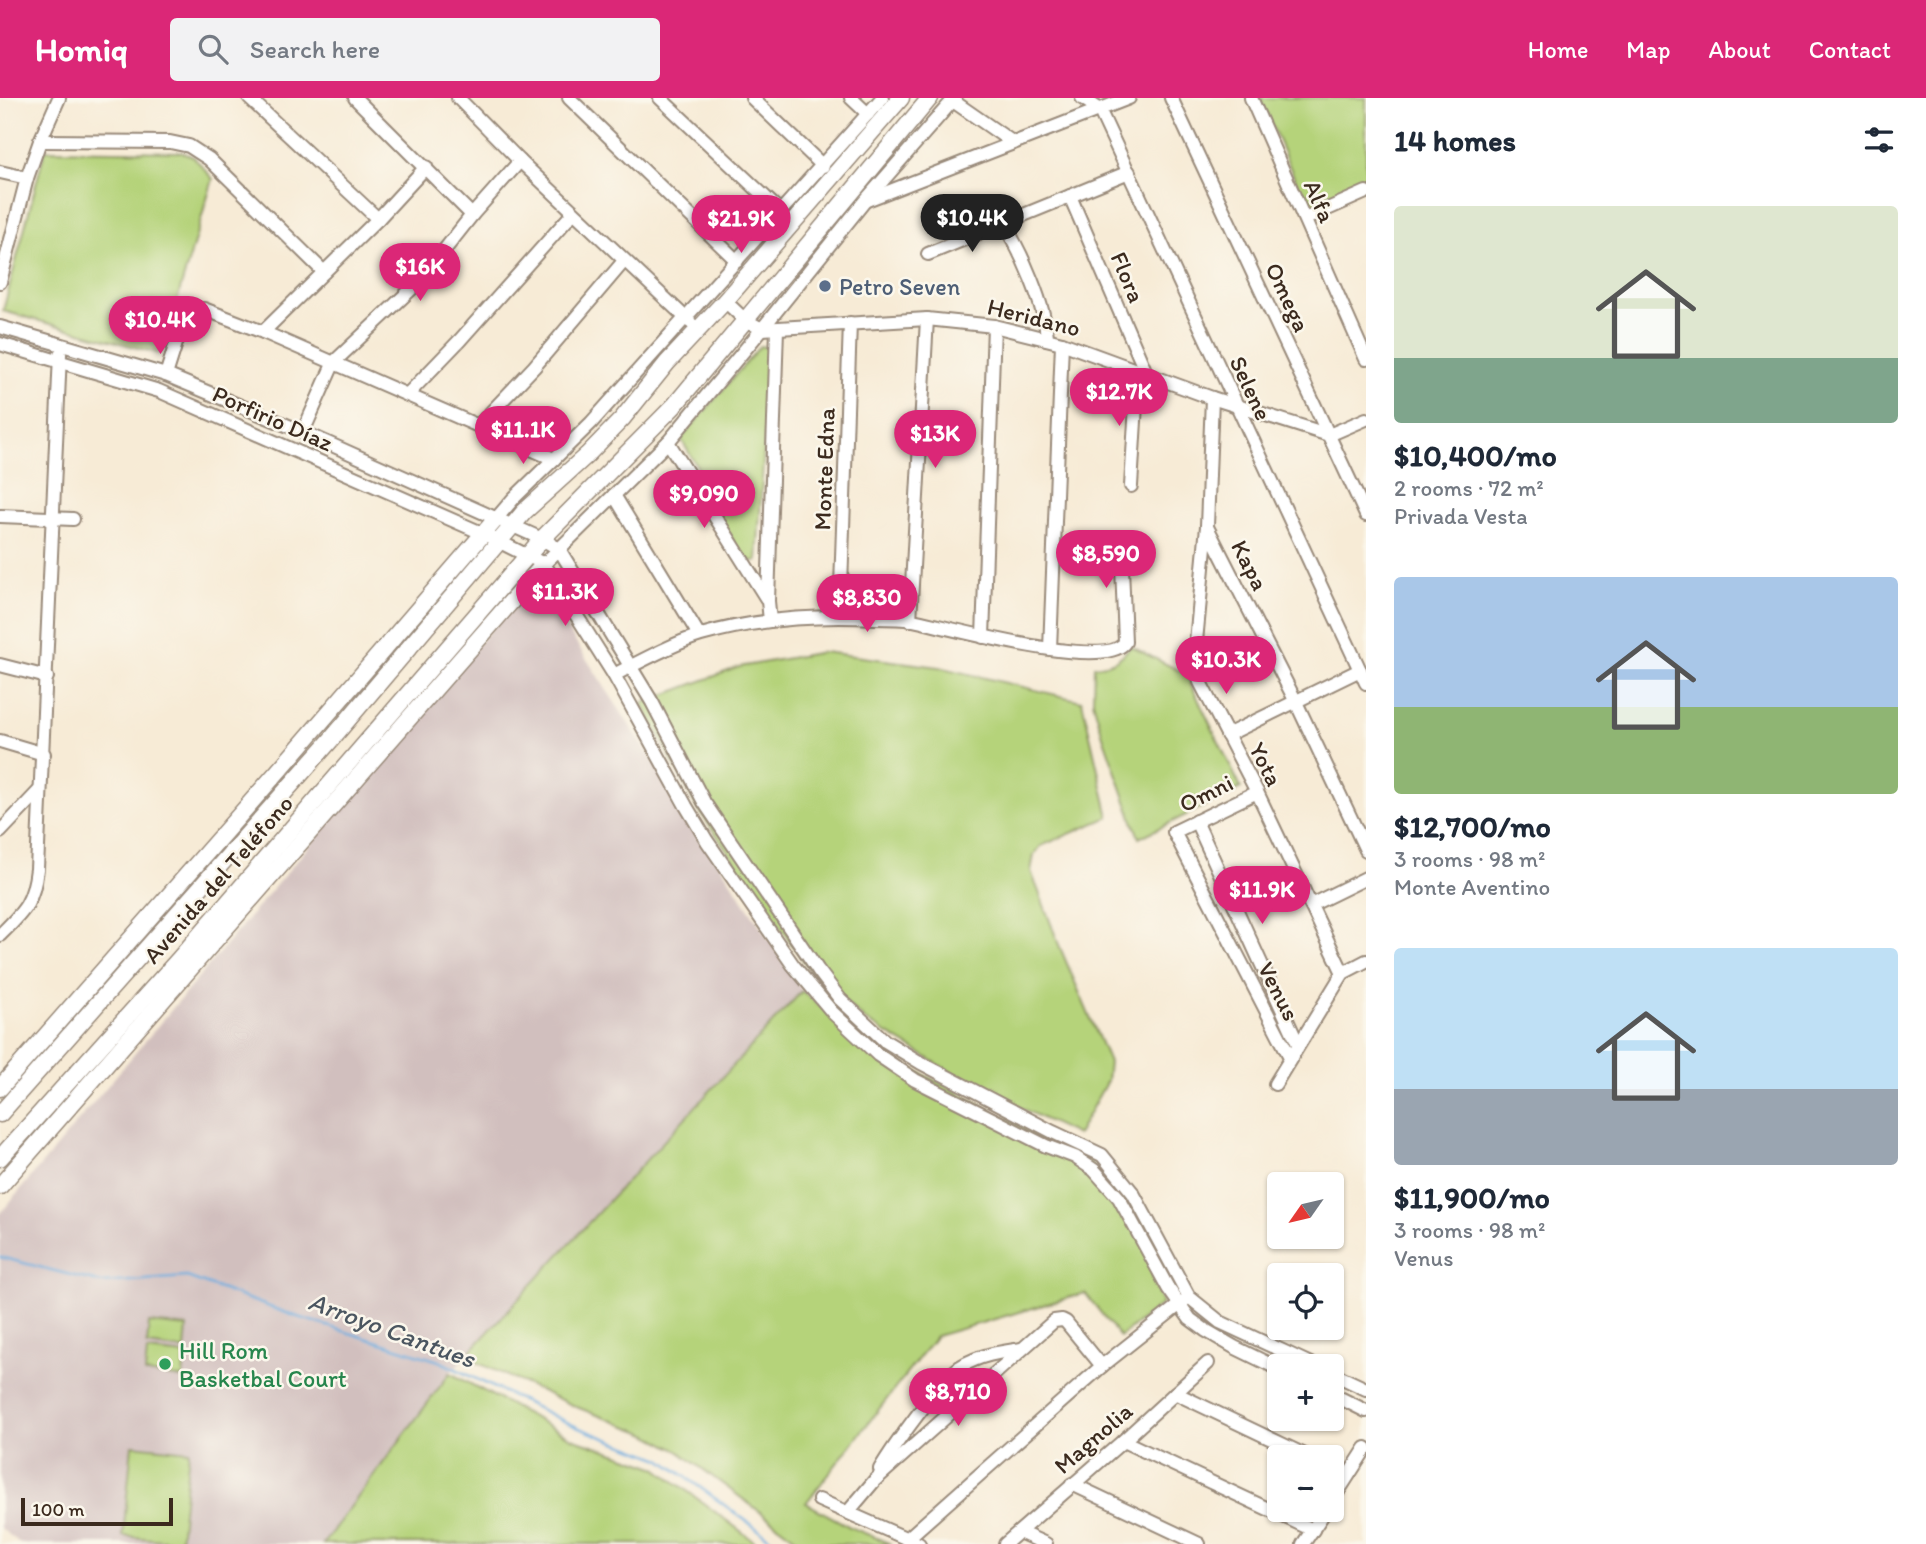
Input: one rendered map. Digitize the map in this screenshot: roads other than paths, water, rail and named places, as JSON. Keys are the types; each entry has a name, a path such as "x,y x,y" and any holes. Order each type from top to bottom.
{"main road":[{"path":"39,1142 0,1115 303,772 512,526 605,438 725,301 848,149 901,98"},
{"path":"528,555 686,393 930,98"},
{"path":"0,1088 496,519"},
{"name":"Avenida del Teléfono","path":"0,1158 179,958 528,555"},
{"path":"0,1186 544,564"},
{"path":"377,730 389,743"},
{"path":"288,760 303,772"}],"street":[{"path":"0,282 4,249 40,141 59,98"},
{"path":"249,98 377,219"},
{"path":"355,98 472,215"},
{"path":"569,98 737,261"},
{"path":"660,98 781,212"},
{"path":"752,98 823,166"},
{"path":"850,98 868,114"},
{"path":"496,519 591,423 823,166 848,149 868,114 882,98"},
{"path":"1082,98 1099,109"},
{"path":"864,202 1129,98"},
{"name":"Omega","path":"1171,98 1366,515"},
{"name":"Alfa","path":"1251,98 1366,359"},
{"path":"1012,142 954,99 864,202 668,442 544,564 614,675 707,841 766,928 817,995 851,1032 878,1055 915,1080 1046,1146 1075,1157 1094,1170 1119,1198 1168,1288 1220,1322 1288,1354"},
{"path":"467,101 520,161 698,330"},
{"name":"Selene","path":"1099,109 1366,682"},
{"path":"40,141 170,142 189,146 209,159 324,272"},
{"path":"303,432 334,362 420,281 472,215 520,161"},
{"path":"263,332 426,167"},
{"path":"0,172 27,178"},
{"path":"928,254 1129,172"},
{"path":"1305,219 1366,194"},
{"name":"Flora","path":"1070,196 1142,373"},
{"path":"408,394 573,213"},
{"path":"1003,223 1016,244 1046,323 1047,339"},
{"path":"478,426 534,368 624,261"},
{"name":"Heridano","path":"725,301 745,320 762,329 927,319 993,326 1062,343 1212,398 1329,435"},
{"path":"166,375 183,321 192,310 204,309 334,362 554,459"},
{"path":"910,620 927,319"},
{"name":"Monte Edna","path":"840,616 850,323"},
{"path":"983,637 993,326"},
{"path":"0,327 166,375 303,432 559,549 631,666 704,802 840,999 885,1041 921,1063 1102,1156 1133,1193 1185,1301 1190,1319 1234,1347 1267,1362"},
{"path":"771,621 768,601 777,329"},
{"path":"1050,649 1062,343"},
{"name":"Porfirio Díaz","path":"0,344 159,391 484,534 544,564"},
{"path":"0,935 21,914 32,898 35,886 44,754 60,345"},
{"path":"1131,486 1142,373"},
{"name":"Yota","path":"1212,398 1207,526 1195,652 1200,682 1257,792 1343,973"},
{"path":"1329,435 1366,419"},
{"path":"668,442 768,601"},
{"path":"614,495 699,635"},
{"path":"0,516 73,519"},
{"name":"Kapa","path":"1207,526 1295,700 1366,850"},
{"path":"614,675 699,635 771,621 840,616 910,620 1050,649 1106,652 1117,650 1125,642 1121,542"},
{"path":"0,665 47,677"},
{"path":"1227,735 1360,670"},
{"path":"0,741 44,754"},
{"path":"0,832 7,817 40,790"},
{"name":"Omni","path":"1174,832 1257,792"},
{"name":"Venus","path":"1196,821 1298,1044"},
{"name":"Venus","path":"1174,832 1290,1057"},
{"path":"1311,905 1366,878"},
{"path":"1275,1084 1343,973 1366,961"},
{"path":"819,1500 914,1541 1102,1366 1185,1301"},
{"path":"848,1512 875,1480 1054,1321 1062,1320 1102,1366"},
{"path":"1234,1347 1234,1338 1242,1333"},
{"path":"875,1480 895,1447 953,1373 979,1357 1022,1349"},
{"name":"Magnolia","path":"1005,1544 1208,1363"},
{"path":"1344,1379 1366,1389"},
{"path":"1175,1393 1284,1445"},
{"path":"1344,1400 1366,1411"},
{"path":"1123,1441 1313,1530"},
{"path":"1344,1482 1366,1448"},
{"path":"1344,1473 1348,1475"},
{"path":"1072,1485 1199,1544"},
{"path":"1303,1544 1318,1522"},
{"path":"1019,1532 1046,1544"}],"waterway":[{"name":"Arroyo Cantues","path":"0,1257 102,1283 187,1277 292,1315 439,1361 579,1428 661,1459 778,1544"}],"place":[{"name":"Petro Seven","path":"825,286"},
{"name":"Hill Rom Basketbal Court","path":"165,1364"}]}
